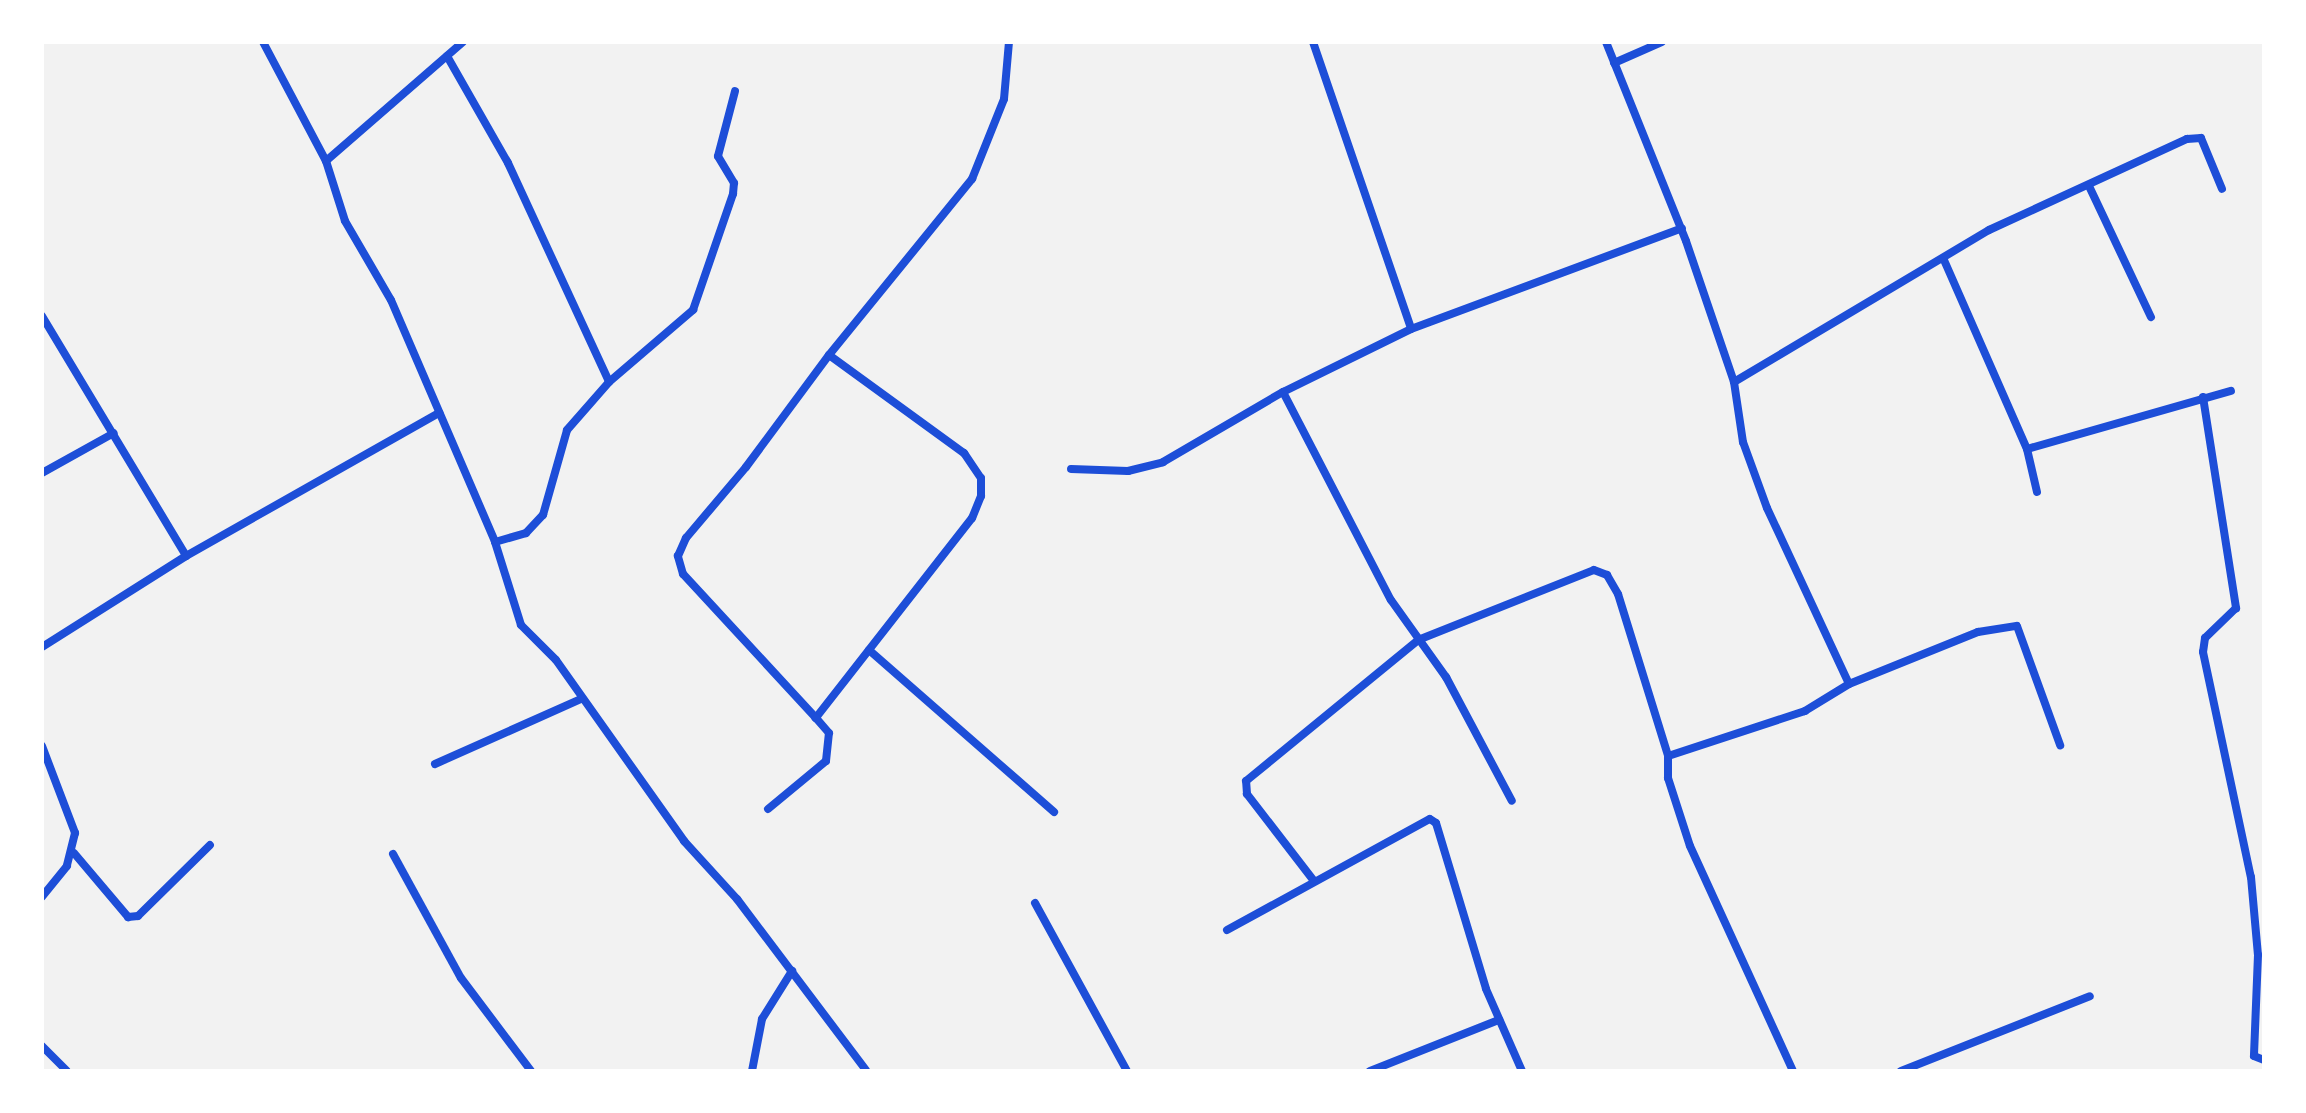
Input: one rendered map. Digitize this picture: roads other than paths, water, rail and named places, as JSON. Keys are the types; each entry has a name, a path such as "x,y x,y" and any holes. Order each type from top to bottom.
{"street":[{"path":"263,42 326,161 345,221 391,300 495,542 521,625 556,660 684,841 737,899 866,1070"},
{"path":"326,161 463,42"},
{"path":"768,809 826,761 829,733 683,574 678,556 686,538 746,467 829,355 972,179 1004,99 1009,42"},
{"path":"1313,42 1411,329"},
{"path":"1606,42 1682,228 1734,382 1743,442 1767,508 1849,684"},
{"path":"1614,63 1662,42"},
{"path":"447,56 508,163 609,382"},
{"path":"495,542 526,533 543,515 567,430 609,382 693,310 733,194 734,183 718,156 735,91"},
{"path":"1734,382 1944,260 1989,230 2195,136 2201,138 2222,189"},
{"path":"2089,186 2151,317"},
{"path":"1071,469 1128,471 1163,462 1283,392 1411,329 1682,228"},
{"path":"1944,260 2027,449 2037,492"},
{"path":"43,321 114,433 186,556"},
{"path":"816,718 972,518 981,478 964,453 829,355"},
{"path":"2027,449 2231,391"},
{"path":"1283,392 1418,640 1446,677 1512,801"},
{"path":"2203,397 2236,608 2205,638 2203,652 2251,877 2258,955 2254,1056 2264,1060"},
{"path":"42,647 186,556 439,413"},
{"path":"42,473 114,433"},
{"path":"1314,881 1247,794 1246,781 1418,640 1594,570 1607,575 1618,594 1668,756 1668,778 1690,846 1793,1071"},
{"path":"1668,756 1805,711 1849,684 1978,632 2017,626 2060,745"},
{"path":"869,650 1054,812"},
{"path":"435,764 581,699"},
{"path":"42,746 71,814 74,853 128,917 138,916 210,845"},
{"path":"1227,930 1420,820 1436,823 1499,1020 1522,1071"},
{"path":"42,897 74,853"},
{"path":"393,854 461,978 531,1071"},
{"path":"1035,903 1127,1071"},
{"path":"752,1071 762,1019 792,971"},
{"path":"1901,1071 2090,996"},
{"path":"1370,1071 1499,1020"},
{"path":"42,1046 67,1071"}]}
